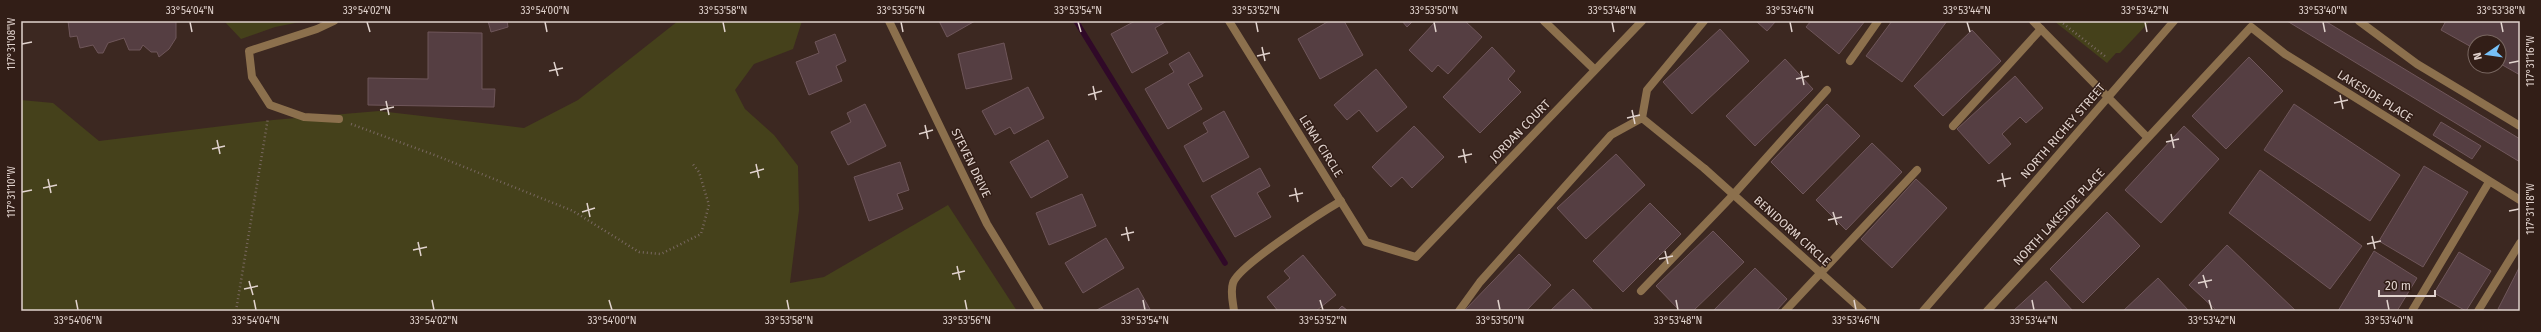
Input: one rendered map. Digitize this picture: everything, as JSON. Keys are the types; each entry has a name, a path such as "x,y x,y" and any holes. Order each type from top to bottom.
{"street":[{"path":"334,21 317,29 249,51 252,77 270,105 304,117 339,119"},
{"name":"STEVEN DRIVE","path":"889,21 987,224 1040,311"},
{"name":"LENAI CIRCLE","path":"1229,21 1366,242 1414,256"},
{"path":"1544,21 1595,70"},
{"name":"JORDAN COURT","path":"1414,256 1642,21"},
{"path":"1459,311 1480,282 1611,135 1642,118 1647,90 1704,21"},
{"path":"1850,61 1878,21"},
{"path":"2033,21 2148,138"},
{"name":"NORTH RICHEY STREET","path":"1923,311 2174,21"},
{"path":"2359,21 2417,64 2520,126"},
{"name":"NORTH LAKESIDE PLACE","path":"1987,311 2251,27"},
{"name":"LAKESIDE PLACE","path":"2251,27 2285,54 2520,200"},
{"path":"1953,126 2041,29"},
{"path":"1641,291 1734,194 1827,90"},
{"name":"BENIDORM CIRCLE","path":"1642,118 1734,194 1863,311"},
{"path":"1785,311 1917,170"},
{"path":"2412,311 2490,182"},
{"path":"1234,311 1232,297 1233,282 1244,269 1313,218 1341,201"},
{"path":"2478,311 2520,243"}],"path":[{"path":"2060,21 2106,57"},
{"path":"236,311 270,105"},
{"path":"339,119 437,156 573,211 639,252 661,254 701,234 709,205 699,172 692,163"}],"shaded area":[{"path":"224,21 305,21 275,27 241,39"},
{"path":"678,21 802,21 793,49 754,64 735,90 745,109 774,135 798,166 799,210 790,283 824,277 948,205 1017,311 21,311 21,100 53,103 99,141 273,120 379,111 524,128 578,100"},
{"path":"2054,21 2150,21 2120,53 2116,53 2107,63"}],"building":[{"path":"68,21 176,21 176,38 169,49 159,57 157,52 151,52 143,45 140,50 129,50 124,38 108,43 103,53 98,53 93,45 80,48 77,36 70,37"},
{"path":"488,21 507,21 508,27 491,32"},
{"path":"939,21 975,21 947,37"},
{"path":"1135,21 1167,21 1155,28 1168,53 1132,73 1111,34"},
{"path":"1329,21 1344,21 1363,55 1320,79 1298,39"},
{"path":"1402,21 1413,21 1407,27"},
{"path":"1436,21 1465,21 1482,37 1448,74 1438,65 1432,72 1409,50"},
{"path":"1756,21 1776,21 1767,31"},
{"path":"1811,21 1865,21 1839,54 1806,27"},
{"path":"1892,21 1947,21 1902,82 1866,56"},
{"path":"2287,21 2325,21 2520,139 2520,162"},
{"path":"2446,21 2520,21 2520,75 2507,68 2507,34 2467,34 2467,45 2441,30"},
{"path":"1720,29 1749,61 1692,114 1663,82"},
{"path":"1972,30 2001,61 1943,116 1914,86"},
{"path":"428,32 482,33 482,89 495,89 494,107 368,105 368,78 428,79"},
{"path":"835,34 846,61 836,66 842,81 809,95 796,62 819,53 815,42"},
{"path":"1004,43 1012,79 966,89 958,54"},
{"path":"1492,47 1515,71 1508,79 1521,92 1480,133 1443,97"},
{"path":"1189,52 1203,76 1188,84 1202,109 1168,129 1145,89 1174,72 1169,64"},
{"path":"2249,57 2283,91 2226,149 2192,116"},
{"path":"1785,59 1813,89 1755,146 1726,116"},
{"path":"1376,69 1407,107 1377,132 1359,110 1347,120 1334,105"},
{"path":"2015,76 2043,108 2026,123 2020,117 2002,134 2011,144 1989,164 1957,129"},
{"path":"1028,87 1044,118 1014,134 1010,127 995,135 982,111"},
{"path":"865,104 886,146 848,165 831,132 851,122 847,113"},
{"path":"1827,104 1860,136 1803,194 1771,162"},
{"path":"2294,104 2400,175 2370,221 2264,150"},
{"path":"1224,111 1249,157 1203,182 1184,146 1208,132 1203,123"},
{"path":"2441,122 2481,146 2472,159 2433,135"},
{"path":"1414,126 1444,157 1412,188 1402,177 1391,187 1372,167"},
{"path":"2184,126 2219,159 2161,223 2125,190"},
{"path":"1048,140 1068,177 1031,198 1010,162"},
{"path":"1872,143 1902,172 1846,230 1816,200"},
{"path":"1616,154 1645,185 1586,239 1557,208"},
{"path":"900,162 909,190 897,194 903,209 869,221 854,177"},
{"path":"2424,166 2468,192 2423,267 2379,241"},
{"path":"1260,168 1270,186 1257,193 1271,217 1235,237 1211,196"},
{"path":"2260,170 2362,246 2330,289 2229,213"},
{"path":"1916,179 1947,208 1892,268 1861,239"},
{"path":"1082,194 1096,226 1049,245 1036,213"},
{"path":"1650,203 1681,234 1623,292 1593,261"},
{"path":"2107,212 2140,246 2083,303 2050,269"},
{"path":"1713,231 1744,262 1693,311 1680,311 1656,286"},
{"path":"1106,238 1124,268 1083,293 1065,263"},
{"path":"2227,245 2296,311 2217,311 2189,285"},
{"path":"2374,251 2417,278 2397,311 2338,311"},
{"path":"2459,252 2491,271 2466,311 2434,293"},
{"path":"1519,254 1551,285 1526,311 1464,311"},
{"path":"1303,255 1336,295 1316,311 1278,311 1267,297 1290,278 1284,271"},
{"path":"2520,266 2520,311 2503,311 2498,309"},
{"path":"1755,268 1787,299 1776,311 1713,311"},
{"path":"2158,278 2189,311 2123,311"},
{"path":"2046,281 2073,311 2013,311"},
{"path":"1138,288 1151,311 1095,311"},
{"path":"1573,289 1594,311 1550,311"},
{"path":"1342,306 1348,311 1337,311"}],"waterway":[{"path":"1076,21 1225,263"}]}
